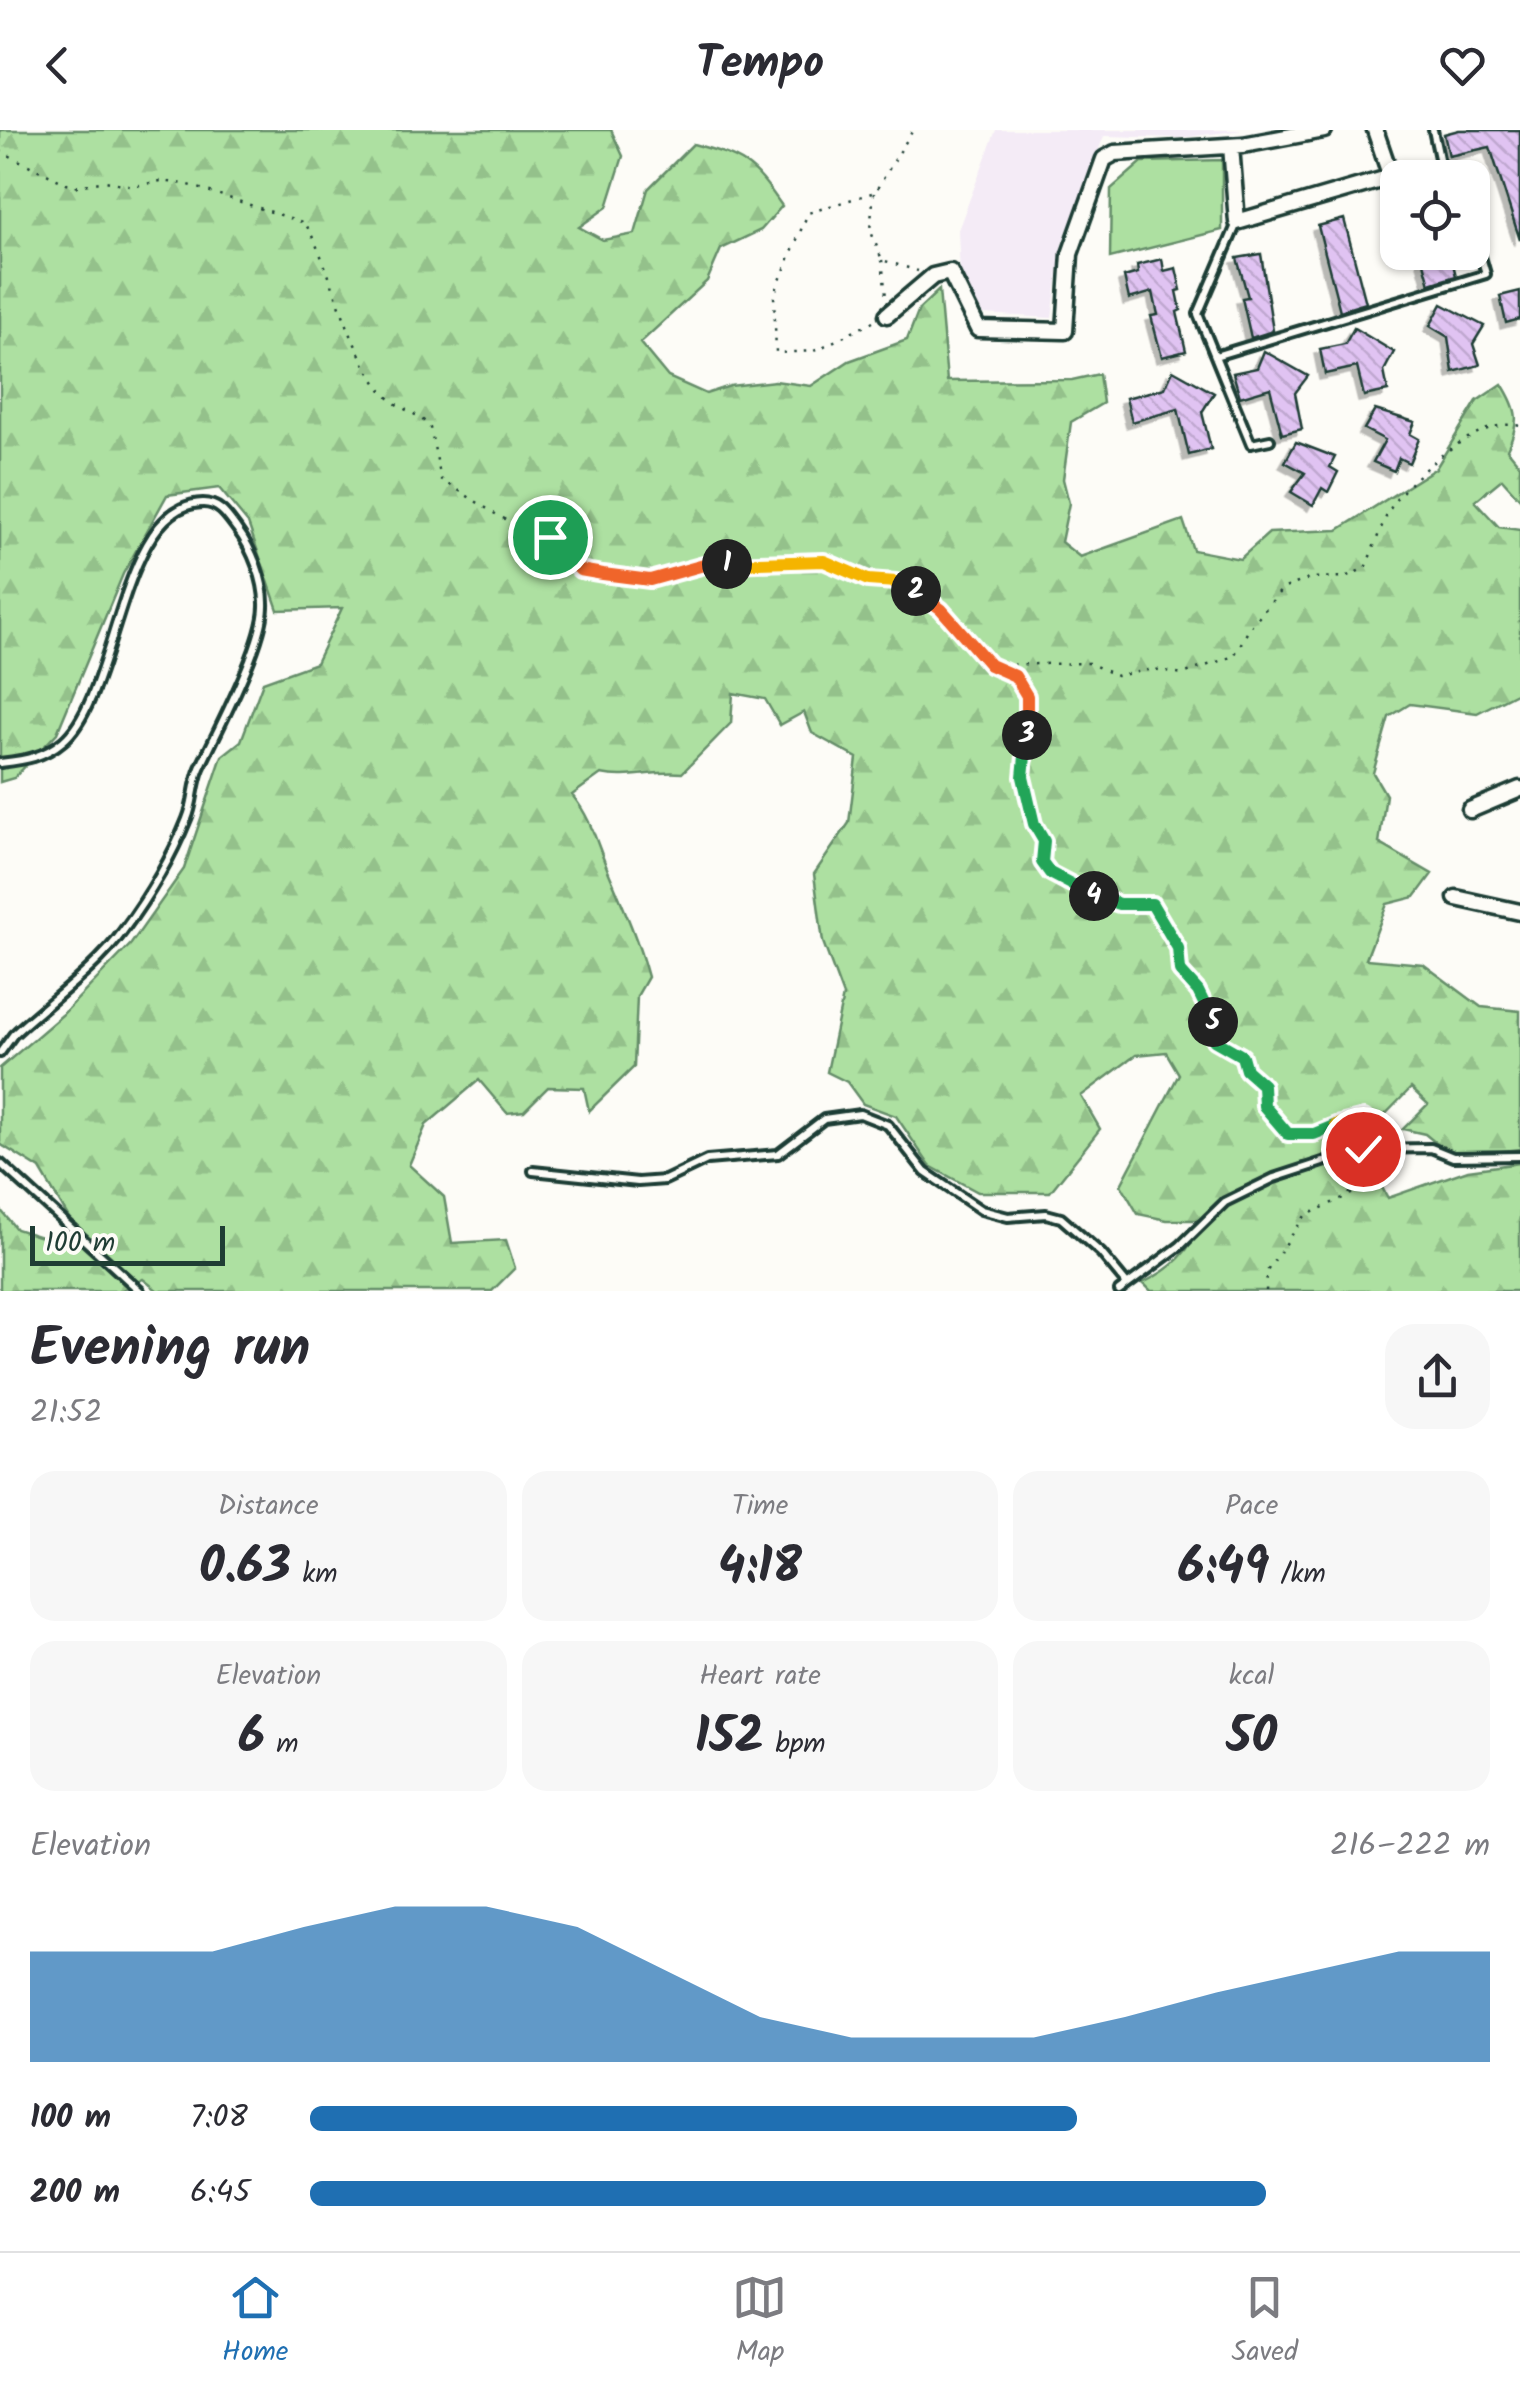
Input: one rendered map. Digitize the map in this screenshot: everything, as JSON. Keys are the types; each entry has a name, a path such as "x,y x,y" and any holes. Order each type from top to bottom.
{"street":[{"path":"887,314 933,276 950,272 978,329 1065,332 1070,254 1104,159 1115,153 1231,146 1324,130"},
{"path":"1231,146 1237,222 1392,178 1375,130"},
{"path":"1470,810 1520,789"},
{"path":"1456,898 1520,912"}],"lane":[{"path":"1432,130 1439,160"},
{"path":"1237,222 1198,314 1251,444 1270,440"},
{"path":"1215,356 1486,274 1485,270"},
{"path":"0,763 36,759 66,740 91,699 122,603 152,536 175,511 204,502 223,510 248,543 265,604 260,637 197,774 189,816 164,870 121,935 13,1035 0,1053"},
{"path":"533,1171 638,1182 665,1180 706,1160 778,1154 808,1127 834,1117 860,1114 888,1126 925,1172 981,1210 1008,1217 1046,1214 1062,1218 1102,1253 1126,1282"},
{"path":"1118,1291 1180,1246 1226,1202 1274,1178 1370,1149 1431,1148 1453,1157 1520,1156"},
{"path":"0,1163 140,1291"}],"path":[{"path":"874,192 808,213 774,295 776,353 814,350 887,314 882,260 870,229 874,192 912,130"},
{"path":"0,151 74,187 105,182 134,186 161,181 186,184 305,223 334,279 339,310 387,397 430,428 441,480 500,517 550,537 580,570 650,580 704,565 744,560 824,561 868,580 896,582 941,609 990,665 1015,676 1027,696 1023,777 1034,824 1044,841 1042,862 1050,873 1083,894 1119,904 1152,904 1178,948 1180,971 1198,991 1215,1026 1214,1040 1242,1056 1246,1070 1263,1085 1264,1106 1288,1134 1314,1134 1364,1118 1372,1132 1365,1175 1349,1194"},
{"path":"882,260 933,276"},
{"path":"990,665 1089,663 1117,676 1154,669 1183,674 1224,662 1234,656 1248,629 1282,589 1311,578 1345,577 1366,568 1398,498 1468,436 1505,422 1520,426"},
{"path":"1266,1291 1267,1271 1306,1216 1370,1185 1401,1156 1403,1147"}],"shaded area":[{"path":"996,130 1242,130 1179,138 1104,136 1062,244 1052,318 983,314 960,276 958,230"}],"green space":[{"path":"0,130 611,130 623,156 607,207 579,227 603,240 635,234 648,189 693,144 725,153 754,171 782,206 761,230 721,249 707,281 640,343 668,377 706,394 730,386 775,381 811,386 849,361 907,340 919,309 939,290 947,381 1072,380 1099,374 1103,403 1071,422 1063,479 1069,503 1061,542 1080,557 1183,520 1193,550 1240,559 1269,533 1338,530 1436,468 1477,401 1502,384 1516,416 1507,449 1520,465 1520,499 1502,479 1475,501 1499,527 1520,530 1520,691 1477,713 1410,704 1389,717 1373,773 1386,795 1379,843 1432,874 1415,897 1387,904 1366,959 1423,964 1481,1007 1520,1011 1520,1149 1453,1157 1425,1134 1403,1129 1428,1104 1411,1088 1374,1126 1393,1152 1380,1184 1388,1198 1468,1170 1520,1163 1520,1291 1151,1291 1143,1283 1179,1258 1192,1241 1200,1220 1167,1220 1138,1214 1121,1185 1179,1074 1166,1052 1136,1055 1081,1096 1100,1129 1050,1192 978,1192 930,1166 896,1116 863,1104 847,1082 827,1072 843,996 823,942 814,874 849,823 857,758 812,733 804,712 780,725 765,699 733,693 731,723 682,773 601,774 572,795 594,832 648,977 637,996 634,1067 589,1111 584,1088 548,1087 524,1111 507,1113 479,1080 426,1125 409,1165 444,1197 452,1243 506,1240 515,1268 492,1291 158,1291 143,1279 120,1291 0,1291 0,1209 16,1229 60,1243 69,1218 40,1169 0,1144 0,1068 62,1015 131,944 184,869 222,756 241,741 263,682 316,663 342,608 278,610 248,523 219,488 167,495 123,574 57,733 14,778 0,782"},
{"path":"1222,160 1222,230 1110,258 1111,189 1142,162"}],"building":[{"path":"1459,130 1520,130 1520,240 1490,147 1449,156 1444,134"},
{"path":"1344,219 1366,303 1340,311 1318,226"},
{"path":"1261,254 1273,331 1251,338 1242,298 1248,297 1237,258"},
{"path":"1162,259 1164,271 1176,268 1181,290 1177,291 1181,310 1177,312 1186,351 1162,357 1151,316 1158,315 1153,292 1129,299 1124,277 1138,273 1137,265"},
{"path":"1426,270 1454,270 1456,276 1430,284"},
{"path":"1520,291 1520,319 1506,323 1500,296"},
{"path":"1442,304 1484,326 1473,344 1480,365 1453,372 1448,337 1430,326"},
{"path":"1354,328 1394,352 1384,371 1388,391 1364,396 1357,367 1325,374 1320,349 1345,344"},
{"path":"1264,351 1308,376 1295,393 1302,429 1282,434 1270,388 1240,397 1233,373 1257,368"},
{"path":"1173,370 1214,393 1202,412 1211,449 1189,455 1178,409 1132,422 1126,398 1165,388"},
{"path":"1375,410 1415,422 1410,434 1419,439 1409,463 1399,458 1394,471 1373,462 1385,440 1364,429"},
{"path":"1296,442 1335,457 1330,467 1338,472 1328,492 1322,488 1313,505 1291,492 1305,473 1285,462"}],"route":[{"path":"550,537 580,570 650,580 687,573 704,565 744,560 762,564 781,560 824,561 868,580 896,582 941,609 990,665 1015,676 1027,696 1023,777 1034,824 1044,841 1042,862 1050,873 1069,881 1083,894 1119,904 1152,904 1178,948 1180,971 1198,991 1215,1026 1214,1040 1242,1056 1246,1070 1263,1085 1264,1106 1271,1116 1288,1134 1314,1134 1364,1118 1372,1132 1370,1149 1363,1149"}]}
